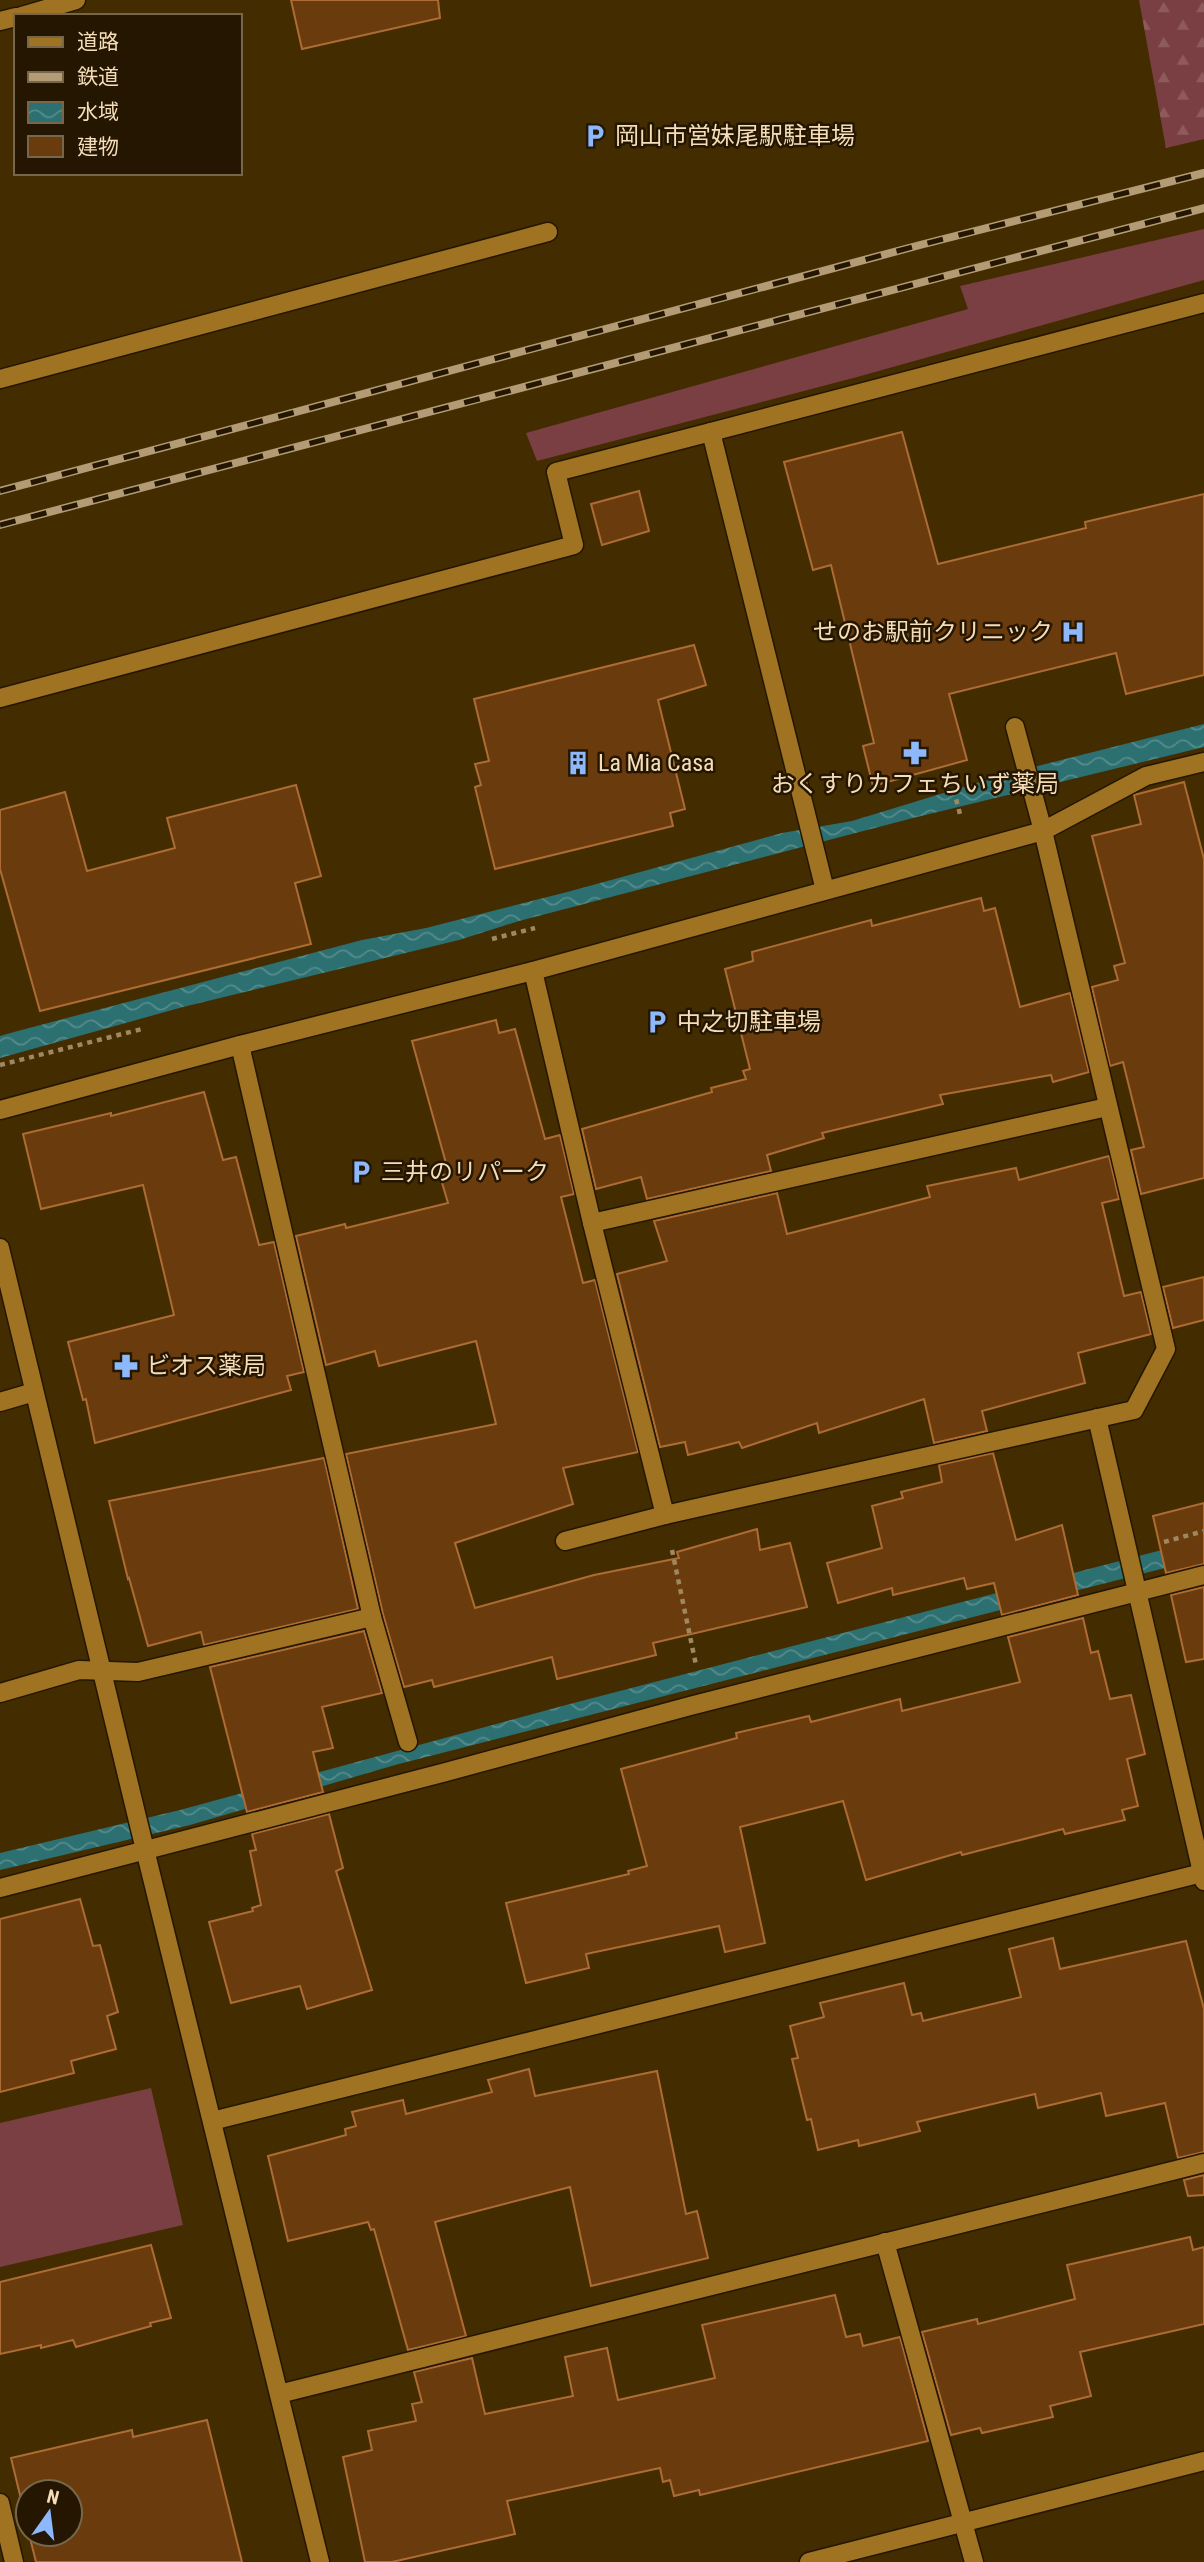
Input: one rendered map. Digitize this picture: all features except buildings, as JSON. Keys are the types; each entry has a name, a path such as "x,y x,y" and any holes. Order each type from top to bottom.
{"street":[{"path":"24,12 76,0"},
{"path":"0,379 548,232"},
{"path":"0,698 574,545 556,472 1204,303"},
{"path":"711,432 825,890"},
{"path":"565,1541 665,1515 1134,1410 1166,1349 1043,831 1015,727"},
{"path":"0,1110 240,1045 533,971 1043,831 1146,776 1204,762"},
{"path":"533,971 665,1515"},
{"path":"240,1045 372,1617 408,1742"},
{"path":"592,1223 1107,1107"},
{"path":"0,1248 320,2562"},
{"path":"0,1402 34,1392"},
{"path":"212,2121 1203,1877 1097,1418"},
{"path":"0,1888 144,1845 690,1706 1135,1587 1204,1575"},
{"path":"0,1692 79,1670 138,1672 372,1617"},
{"path":"279,2394 1204,2163"},
{"path":"885,2242 974,2562"},
{"path":"808,2562 1204,2461"},
{"path":"0,2503 14,2562"}],"path":[{"path":"951,780 960,814"},
{"path":"665,1515 696,1665"}],"green space":[{"path":"1139,0 1204,0 1204,139 1166,148"},
{"path":"1204,229 1204,280 857,377 537,461 526,433 968,309 960,286"},
{"path":"151,2088 183,2225 0,2267 0,2123"}],"water":[{"path":"1204,724 1204,747 913,818 519,921 459,940 183,1007 0,1058 0,1036 14,1032 362,940 426,928 571,891 782,833 852,821 1006,774"},
{"path":"1204,1539 1204,1558 395,1765 190,1825 0,1870 0,1853 180,1810 566,1705"}],"railway":[{"path":"0,491 920,245 1204,173"},
{"path":"0,525 1204,208"}],"place":[{"name":"岡山市営妹尾駅駐車場","path":"595,136"},
{"name":"せのお駅前クリニック","path":"1073,632"},
{"name":"おくすりカフェちいず薬局","path":"915,753"},
{"name":"La Mia Casa","path":"578,763"},
{"name":"中之切駐車場","path":"657,1022"},
{"name":"三井のリパーク","path":"361,1172"},
{"name":"ビオス薬局","path":"126,1366"}]}
